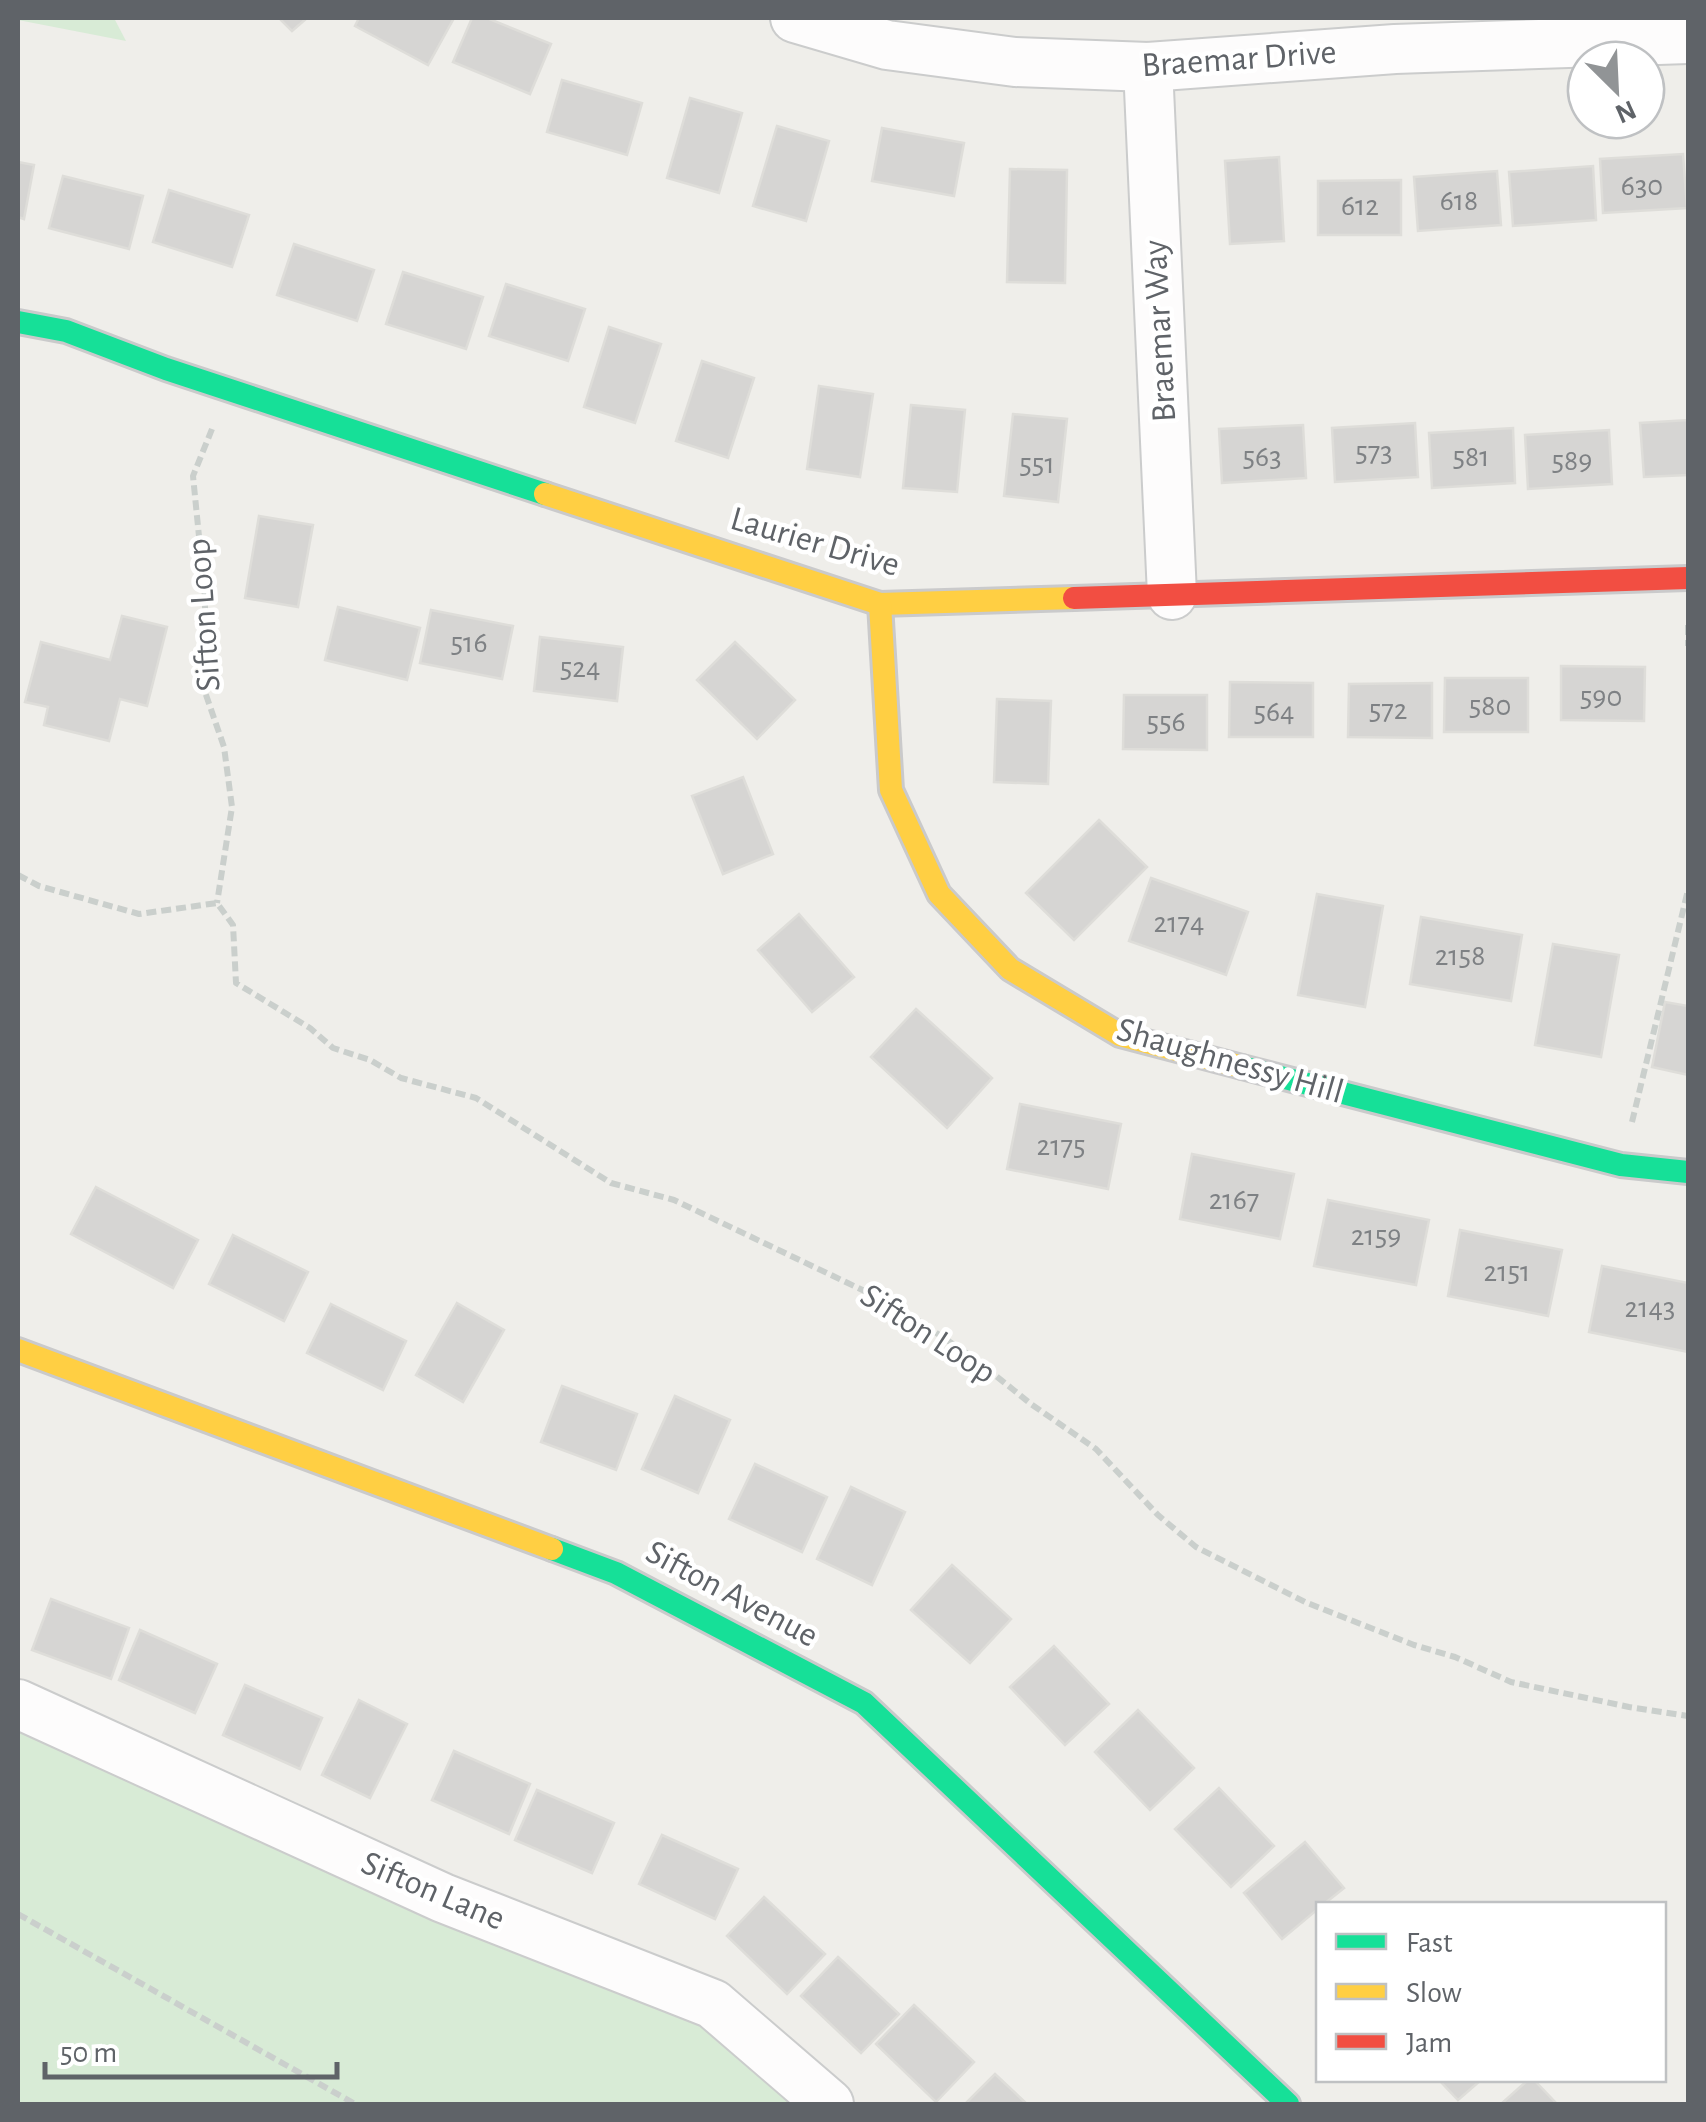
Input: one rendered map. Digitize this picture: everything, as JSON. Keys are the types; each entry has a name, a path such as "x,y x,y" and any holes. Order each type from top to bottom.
{"street":[{"name":"Braemar Drive","path":"795,18 886,31 1015,62 1148,67 1394,33 1688,40"},
{"name":"Braemar Way","path":"1148,67 1172,595"},
{"name":"Laurier Drive","path":"18,322 66,331 228,390 880,604 1688,578"},
{"name":"Shaughnessy Hill","path":"880,604 891,790 938,894 1010,969 1120,1035 1621,1165 1688,1172"},
{"name":"Shaughnessy Hill","path":"1621,1165 1688,1198"},
{"name":"Sifton Avenue","path":"18,1350 616,1573 864,1703 1288,2104"},
{"name":"Sifton Lane","path":"18,1704 443,1898 713,2004 830,2104"}],"path":[{"name":"Sifton Loop","path":"228,390 192,476 205,597 204,692 224,747 232,808 217,903 233,924 236,983 310,1028 333,1048 370,1060 401,1078 476,1098 611,1183 674,1200 898,1307 1096,1449 1158,1516 1196,1546 1304,1602 1414,1645 1456,1657 1512,1682 1688,1716"},
{"path":"18,875 39,886 139,914 217,903"},
{"path":"1621,1165 1688,890"},
{"path":"18,1914 355,2104"}],"green space":[{"path":"114,18 126,41 18,20"},
{"path":"18,1713 716,2031 801,2104 18,2104"}],"building":[{"path":"279,18 307,18 292,31"},
{"path":"359,18 454,18 428,65 355,26"},
{"path":"472,18 487,18 551,44 530,94 453,62"},
{"path":"562,80 642,103 627,155 547,132"},
{"path":"690,98 742,113 719,193 667,178"},
{"path":"777,126 829,141 806,221 753,206"},
{"path":"882,128 964,143 954,196 872,181"},
{"path":"1683,154 1687,208 1603,213 1600,159"},
{"path":"1279,157 1284,241 1230,244 1225,161"},
{"path":"18,162 34,165 24,219 18,217"},
{"path":"1593,166 1596,220 1513,226 1509,172"},
{"path":"1010,169 1067,170 1065,283 1007,282"},
{"path":"1497,171 1501,225 1418,231 1414,177"},
{"path":"63,176 143,196 129,249 49,228"},
{"path":"1401,180 1401,235 1318,235 1318,181"},
{"path":"169,190 249,215 232,267 153,242"},
{"path":"294,244 374,270 357,321 277,295"},
{"path":"403,272 483,297 466,349 386,324"},
{"path":"506,284 585,309 568,361 489,336"},
{"path":"609,327 661,344 635,423 584,407"},
{"path":"702,361 754,378 728,458 676,441"},
{"path":"819,386 873,394 860,477 807,469"},
{"path":"911,405 965,410 957,492 903,488"},
{"path":"1013,414 1067,419 1058,502 1004,496"},
{"path":"1688,420 1688,475 1644,477 1640,423"},
{"path":"1415,423 1418,477 1335,482 1332,428"},
{"path":"1303,425 1306,478 1222,483 1219,429"},
{"path":"1513,428 1515,483 1432,488 1429,433"},
{"path":"1609,430 1612,484 1528,489 1525,435"},
{"path":"259,516 313,525 298,607 245,598"},
{"path":"338,607 420,628 407,680 325,660"},
{"path":"431,610 513,626 502,679 420,663"},
{"path":"122,616 167,627 147,706 120,699 109,741 44,725 48,707 25,702 41,642 110,660"},
{"path":"540,637 623,647 617,701 534,691"},
{"path":"735,642 795,700 757,739 697,680"},
{"path":"1561,666 1645,667 1644,721 1561,720"},
{"path":"1445,678 1528,678 1528,732 1444,732"},
{"path":"1230,682 1313,683 1313,737 1229,737"},
{"path":"1432,683 1432,738 1348,737 1349,684"},
{"path":"1124,695 1207,695 1207,750 1123,749"},
{"path":"997,699 1051,701 1048,784 994,782"},
{"path":"743,777 773,854 723,874 692,796"},
{"path":"1099,820 1147,867 1074,940 1026,893"},
{"path":"1151,878 1248,912 1226,975 1129,941"},
{"path":"1317,894 1383,906 1365,1007 1298,995"},
{"path":"799,914 854,977 812,1012 758,950"},
{"path":"1421,917 1522,935 1511,1001 1410,984"},
{"path":"1553,944 1619,955 1601,1057 1535,1045"},
{"path":"1665,1002 1688,1006 1688,1075 1652,1067"},
{"path":"916,1009 992,1078 947,1128 871,1057"},
{"path":"1020,1104 1121,1124 1108,1189 1007,1169"},
{"path":"1192,1154 1294,1174 1280,1239 1180,1219"},
{"path":"96,1187 198,1240 173,1288 71,1234"},
{"path":"1328,1200 1429,1220 1416,1285 1314,1266"},
{"path":"1460,1230 1562,1250 1548,1316 1448,1296"},
{"path":"233,1235 308,1272 284,1321 209,1284"},
{"path":"1602,1266 1688,1283 1688,1352 1589,1332"},
{"path":"457,1303 504,1330 463,1402 416,1375"},
{"path":"331,1304 406,1341 383,1390 307,1353"},
{"path":"562,1386 637,1414 616,1470 541,1442"},
{"path":"675,1396 730,1420 698,1493 642,1469"},
{"path":"755,1464 827,1497 802,1552 729,1519"},
{"path":"851,1487 905,1512 872,1585 817,1559"},
{"path":"952,1565 1011,1619 970,1663 911,1610"},
{"path":"51,1599 129,1628 111,1679 32,1650"},
{"path":"140,1630 217,1664 195,1713 119,1680"},
{"path":"1054,1646 1109,1704 1065,1745 1010,1687"},
{"path":"245,1685 322,1718 300,1769 223,1735"},
{"path":"359,1700 407,1724 370,1798 322,1775"},
{"path":"1138,1710 1194,1768 1150,1810 1095,1752"},
{"path":"454,1751 530,1784 509,1834 432,1800"},
{"path":"1219,1788 1274,1846 1231,1887 1175,1829"},
{"path":"537,1790 614,1823 592,1873 515,1840"},
{"path":"662,1835 738,1869 715,1919 639,1884"},
{"path":"1305,1842 1344,1888 1326,1902 1316,1902 1316,1911 1282,1939 1244,1893"},
{"path":"764,1897 825,1954 787,1994 727,1936"},
{"path":"838,1957 899,2014 861,2053 801,1996"},
{"path":"914,2005 974,2062 936,2102 876,2044"},
{"path":"995,2074 1027,2104 965,2104"},
{"path":"1441,2082 1479,2082 1458,2100"},
{"path":"1526,2082 1536,2082 1557,2104 1501,2104"}],"traffic: fast":[{"path":"18,322 66,331 166,369 545,494"},
{"path":"1242,1067 1621,1165 1688,1172"},
{"path":"552,1549 616,1573 864,1703 1288,2104"}],"traffic: slow":[{"path":"545,494 880,604 1074,598"},
{"path":"880,604 891,790 939,894 1010,969 1120,1035 1242,1067"},
{"path":"18,1350 552,1549"}],"traffic: jam":[{"path":"1074,598 1688,578"}]}
